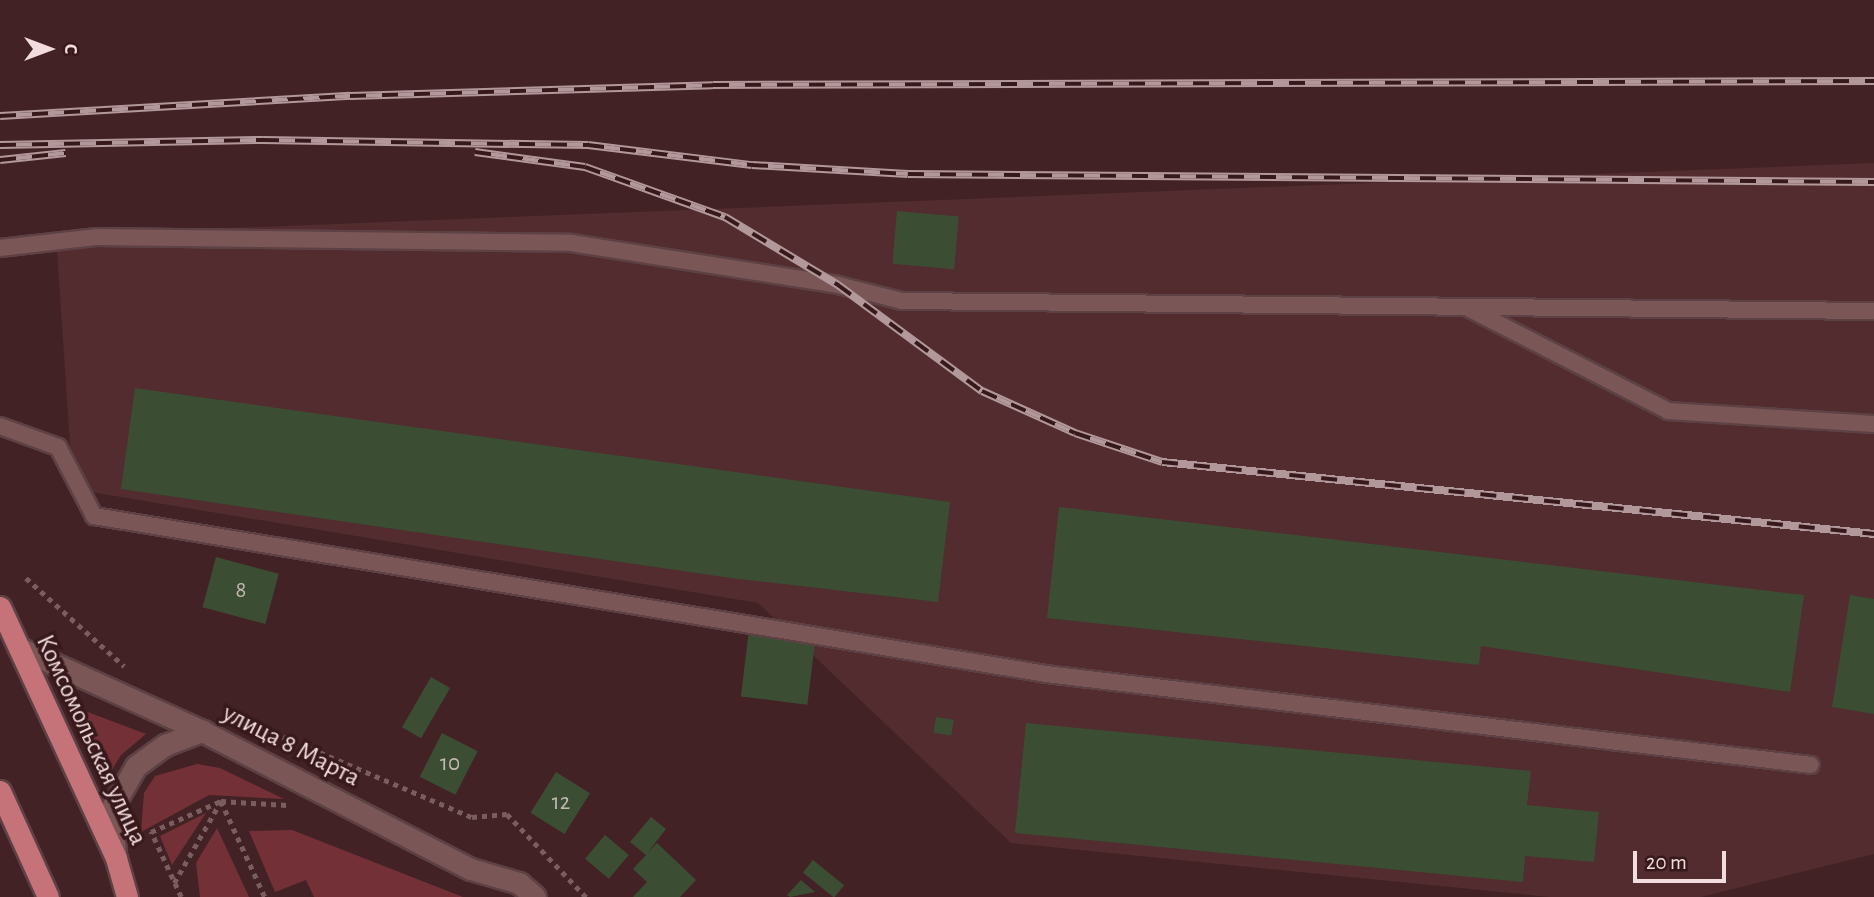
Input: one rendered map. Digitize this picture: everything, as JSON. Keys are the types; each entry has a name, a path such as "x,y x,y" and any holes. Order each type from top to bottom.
{"main road":[{"name":"Комсомольская улица","path":"0,607 9,647 116,858 127,897"},
{"name":"улица 8 Марта","path":"9,647 202,732 471,869 519,883 535,897"},
{"path":"116,858 111,809 136,766 165,746 202,732"},
{"path":"0,791 48,897"}],"lane":[{"path":"0,248 97,237 571,243 838,285 902,301 1874,311"},
{"path":"1464,306 1668,411 1874,424"},
{"path":"0,426 58,447 94,516 1046,674 1811,765"}],"path":[{"path":"26,578 131,672"},
{"path":"232,715 472,817 507,814 586,897"},
{"path":"174,883 221,801"},
{"path":"181,897 151,832 221,801"},
{"path":"221,801 265,897"}],"shaded area":[{"path":"1874,163 1874,854 1701,897 1550,897 1011,843 758,603 73,489 56,235"},
{"path":"69,705 146,734 121,755 105,781"},
{"path":"197,764 220,768 284,799 209,795 141,832 144,793 155,776"},
{"path":"206,813 172,865 160,836"},
{"path":"217,828 249,897 200,897 196,863"},
{"path":"292,830 463,897 314,897 306,880 275,892 249,831"}],"building":[{"path":"897,211 959,216 954,269 892,264"},
{"path":"135,388 950,502 938,602 731,578 121,489"},
{"path":"1059,507 1804,595 1790,692 1481,646 1479,665 1047,618"},
{"path":"216,557 279,574 265,624 203,607"},
{"path":"1850,595 1874,599 1874,714 1832,707"},
{"path":"749,630 816,638 807,705 741,697"},
{"path":"431,677 450,688 421,738 402,727"},
{"path":"936,717 954,720 951,736 933,733"},
{"path":"1026,723 1531,771 1527,805 1599,812 1594,862 1525,856 1523,882 1015,833"},
{"path":"442,733 478,751 455,795 420,777"},
{"path":"556,772 590,793 564,834 531,813"},
{"path":"651,817 666,829 648,852 657,843 696,880 680,897 633,897 647,882 633,869 646,855 630,842"},
{"path":"605,835 629,855 609,879 585,859"},
{"path":"813,860 844,885 833,897 803,872"},
{"path":"801,880 815,892 790,897 787,895"}],"railway":[{"path":"0,116 350,96 713,85 1874,81"},
{"path":"0,145 263,140 588,145 752,165 908,174 1874,182"},
{"path":"475,152 585,167 725,217 838,285 982,391 1075,433 1162,462 1874,534"},
{"path":"0,160 66,153"}]}
